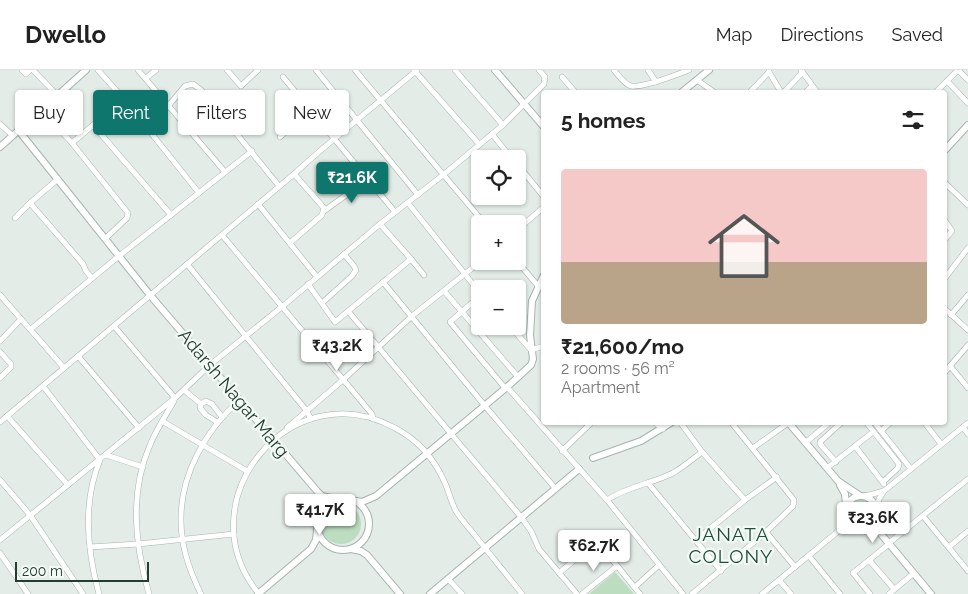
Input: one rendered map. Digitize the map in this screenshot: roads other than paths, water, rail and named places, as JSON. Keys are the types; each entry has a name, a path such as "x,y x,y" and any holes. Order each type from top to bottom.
{"street":[{"path":"22,70 26,74 31,70 52,90"},
{"path":"64,90 86,70"},
{"path":"98,70 116,90"},
{"path":"138,70 225,172"},
{"path":"146,78 156,70"},
{"path":"227,70 241,86 258,70"},
{"path":"355,70 477,215"},
{"path":"0,422 294,174 332,138 381,101 415,70 479,144"},
{"path":"455,70 503,125"},
{"path":"495,70 541,124"},
{"path":"0,540 139,428 210,365 503,125 546,81 539,70"},
{"path":"614,70 626,83 633,86 656,82 689,70"},
{"path":"648,70 656,82"},
{"path":"684,90 709,70"},
{"path":"938,90 958,70 968,80"},
{"path":"318,71 418,195"},
{"path":"752,90 769,71 781,90"},
{"path":"784,90 802,71 815,90"},
{"path":"283,77 294,90"},
{"path":"562,77 573,90"},
{"path":"697,80 711,90"},
{"path":"947,81 968,103"},
{"path":"169,105 185,86 193,84 201,90 279,186"},
{"path":"808,90 812,86"},
{"path":"0,124 13,136 0,147"},
{"path":"72,143 93,125"},
{"path":"947,148 968,125"},
{"path":"492,134 505,150"},
{"name":"Adarsh Nagar Marg","path":"22,135 150,295 317,491"},
{"path":"65,135 128,213 127,218 106,238"},
{"path":"102,135 171,215"},
{"path":"153,135 199,193"},
{"path":"330,135 395,212"},
{"path":"31,329 119,256 252,151"},
{"path":"294,174 324,208 324,211"},
{"path":"526,175 541,193"},
{"path":"15,218 58,179"},
{"path":"290,243 322,215 324,211 367,180"},
{"path":"947,186 968,205"},
{"path":"30,203 83,264 92,278"},
{"path":"408,203 471,283"},
{"path":"258,204 317,276"},
{"path":"526,222 541,209"},
{"path":"380,224 424,275"},
{"path":"947,224 952,231 947,236"},
{"path":"222,235 344,379 372,414 372,419"},
{"path":"947,275 968,248"},
{"path":"322,303 352,276 356,270 344,254"},
{"path":"308,284 336,322 411,259"},
{"path":"187,264 306,410 311,419"},
{"path":"317,491 320,503 319,514 316,540 311,549 259,594 247,578 241,564 234,534 234,508 247,470 260,452 306,410 379,348 412,316 471,270"},
{"path":"525,270 538,286"},
{"path":"356,502 362,502 376,496 485,406 531,365 533,359 531,350 532,301 541,280"},
{"path":"383,282 485,406 556,488"},
{"path":"444,291 518,377"},
{"path":"0,295 64,368"},
{"path":"968,295 947,312 968,330"},
{"path":"471,303 450,322 506,388 541,422"},
{"path":"348,311 522,517 531,531 539,550 577,594"},
{"path":"0,341 21,319"},
{"path":"114,326 175,398"},
{"path":"518,335 531,350"},
{"path":"947,370 968,345"},
{"path":"531,350 541,347"},
{"path":"0,352 11,364 10,369 0,378"},
{"path":"78,356 139,428"},
{"path":"950,366 968,388"},
{"path":"43,386 100,460"},
{"path":"184,390 201,404"},
{"path":"149,594 138,544 136,498 149,446 175,398"},
{"path":"201,594 192,577 184,539 181,521 183,503 193,465 203,445 217,422 240,400"},
{"path":"201,404 206,401 210,402 222,417"},
{"path":"201,404 200,408 202,411 217,422"},
{"path":"273,440 294,426 311,419 331,415 344,414 372,419 394,427 405,434 427,454 439,471 456,510 522,594"},
{"path":"7,416 68,485"},
{"path":"162,422 247,470"},
{"path":"841,529 848,501 862,496 872,496 886,489 968,423"},
{"path":"543,425 562,451 607,500 683,594"},
{"path":"562,451 589,425"},
{"path":"658,425 663,429"},
{"path":"593,458 641,441 668,425"},
{"path":"682,425 702,452 745,500"},
{"path":"692,594 766,532 795,503 734,425"},
{"path":"753,448 784,425"},
{"path":"790,425 838,482 845,494 845,510 849,521 873,528 881,534 931,594"},
{"path":"805,443 827,425"},
{"path":"828,425 830,433"},
{"path":"836,462 820,444 823,438 839,425"},
{"path":"868,425 911,469"},
{"path":"876,425 900,466 883,482"},
{"path":"881,431 888,425"},
{"path":"926,425 941,444"},
{"path":"963,427 968,434"},
{"path":"827,468 873,432"},
{"path":"855,446 883,482 886,489"},
{"path":"607,500 632,487 648,483 673,472 702,452"},
{"path":"106,455 143,466"},
{"path":"99,594 90,547 88,520 89,494 100,460"},
{"path":"430,594 579,469"},
{"path":"696,540 776,477"},
{"path":"870,594 853,573 968,479"},
{"path":"0,480 30,516 83,594"},
{"path":"838,482 872,500 875,505 876,525 881,534"},
{"path":"648,483 721,571"},
{"path":"762,594 841,529 862,526 872,521 879,499 886,489"},
{"path":"317,491 322,496 335,499 346,498 356,502 364,508 368,515"},
{"path":"367,555 364,544 370,526 368,508 376,496"},
{"path":"319,514 326,505 335,499"},
{"path":"923,516 968,571"},
{"path":"317,527 322,540 331,548"},
{"path":"766,532 794,567"},
{"path":"949,547 968,532"},
{"path":"90,547 234,534"},
{"path":"351,550 365,540"},
{"path":"559,573 597,541 640,594"},
{"path":"311,549 321,546 340,550 361,551 367,555 400,594"},
{"path":"0,553 28,594"},
{"path":"809,556 840,594"},
{"path":"869,560 894,589"},
{"path":"582,594 617,566"},
{"path":"635,587 659,566"},
{"path":"889,594 914,573"},
{"path":"448,579 462,594"},
{"path":"779,580 790,594"}],"district":[{"name":"JANATA COLONY","path":"731,545"}]}
